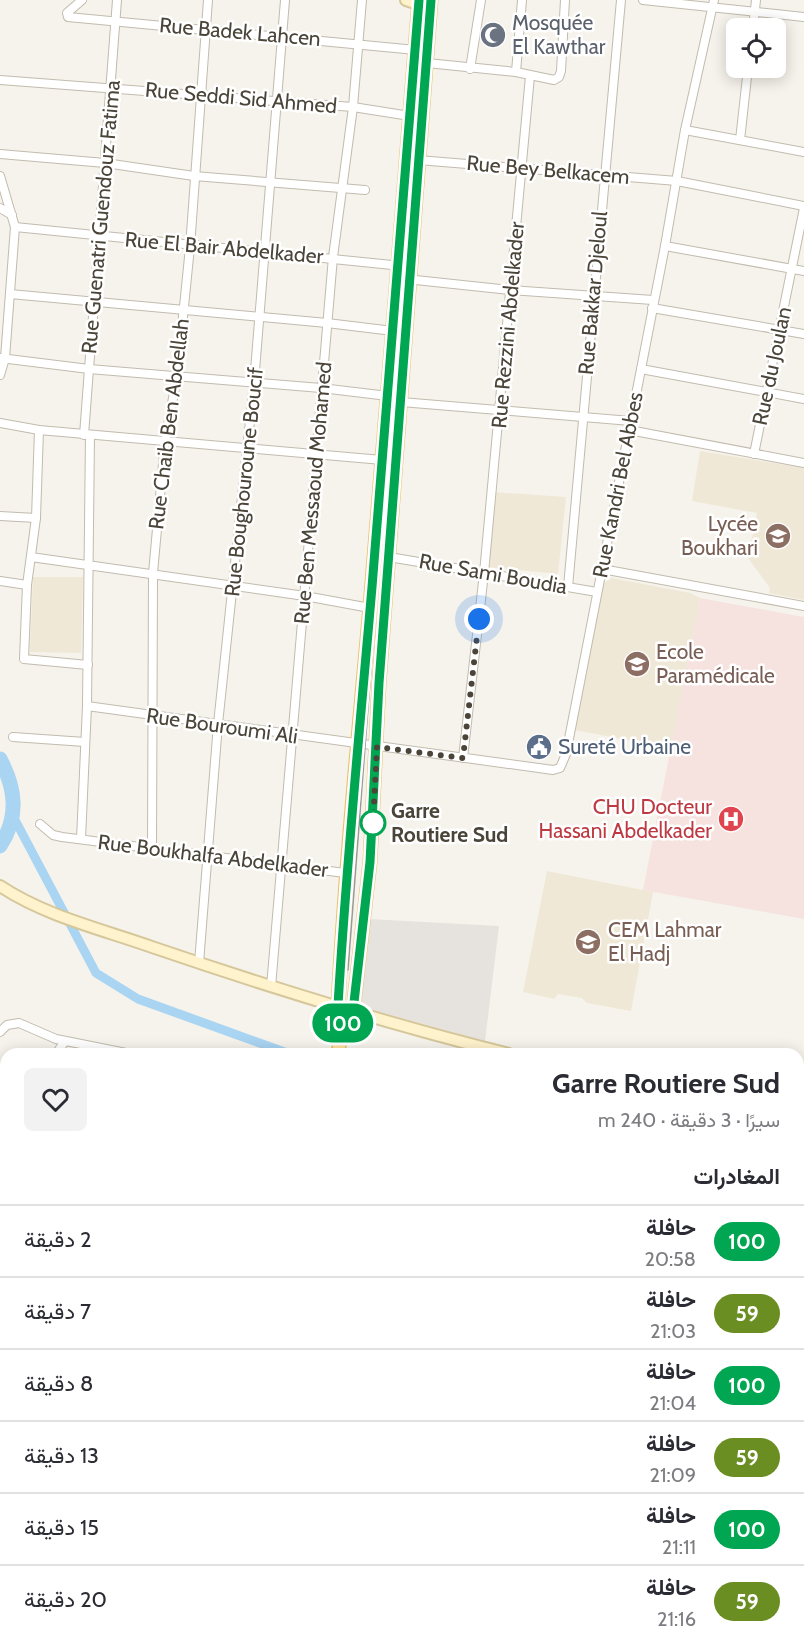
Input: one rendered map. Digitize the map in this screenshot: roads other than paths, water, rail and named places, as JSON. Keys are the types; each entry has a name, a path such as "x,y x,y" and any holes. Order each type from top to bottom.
{"main road":[{"path":"406,0 425,3"},
{"path":"342,1024 353,1011 370,862 379,683 401,402 403,272 410,116 416,50 425,3"},
{"path":"339,1048 342,1024 338,1006 345,873 393,332 418,160 427,63 425,3"},
{"path":"0,886 50,912 271,987 487,1048"}],"street":[{"name":"Rue Guenatri Guendouz Fatima","path":"87,435 92,303 100,237 117,0"},
{"name":"Rue Chaib Ben Abdellah","path":"152,849 153,573 165,442 177,376 190,247 208,0"},
{"name":"Rue Boughouroune Boucif","path":"199,963 218,724 260,316 285,0"},
{"name":"Rue Ben Messaoud Mohamed","path":"271,987 283,866 327,322 353,107 362,0"},
{"path":"470,69 481,0"},
{"path":"516,72 522,0"},
{"path":"427,63 516,72 554,80 559,77 561,71 565,0"},
{"name":"Rue Bakkar Djeloul","path":"568,587 603,175 621,0"},
{"path":"644,0 713,3 754,12 804,17"},
{"path":"754,18 756,0"},
{"name":"Rue Badek Lahcen","path":"78,1 67,13 70,18 416,50"},
{"name":"Rue Kandri Bel Abbes","path":"357,744 553,770 560,768 564,762 665,246 685,130 713,3"},
{"name":"Rue Rezzini Abdelkader","path":"463,758 484,573 531,76"},
{"path":"740,140 747,78"},
{"name":"Rue Seddi Sid Ahmed","path":"0,80 353,107 410,116"},
{"path":"685,130 804,152"},
{"path":"0,154 105,164 194,176 365,190"},
{"name":"Rue Bey Belkacem","path":"418,160 677,181 804,207"},
{"path":"0,177 15,227 0,375"},
{"name":"Rue du Joulan","path":"754,454 804,207"},
{"path":"0,208 12,215"},
{"name":"Rue El Bair Abdelkader","path":"15,227 190,247 333,258 510,290 652,304 804,334"},
{"path":"665,246 804,271"},
{"path":"10,294 327,322 393,332"},
{"path":"2,358 89,369 321,388 388,396"},
{"path":"641,369 804,399"},
{"path":"401,402 584,418 804,463"},
{"path":"0,423 87,435 382,460"},
{"path":"39,430 36,518 27,585 24,659 87,665"},
{"path":"81,839 87,706 87,435"},
{"path":"0,516 36,518"},
{"path":"31,557 234,585 370,608"},
{"name":"Rue Sami Boudia","path":"389,557 597,592"},
{"path":"602,569 804,606"},
{"path":"0,581 27,585"},
{"name":"Rue Bouroumi Ali","path":"87,706 357,744"},
{"path":"13,737 85,742"},
{"name":"Rue Boukhalfa Abdelkader","path":"40,824 52,835 345,873"},
{"path":"0,1032 7,1025 19,1023 65,1041 101,1048"},
{"path":"60,1048 65,1041"}],"waterway":[{"path":"0,759 9,781 13,803 10,824 0,846"},
{"path":"14,818 96,973 138,999 273,1048"}],"tram line":[{"path":"348,970 422,0"}],"place":[{"name":"Mosquée El Kawthar","path":"493,35"},
{"name":"Lycée Boukhari","path":"778,536"},
{"name":"Ecole Paramédicale","path":"637,664"},
{"name":"Sureté Urbaine","path":"539,747"},
{"name":"CHU Docteur Hassani Abdelkader","path":"731,819"},
{"name":"Garre Routiere Sud","path":"373,823"},
{"name":"CEM Lahmar El Hadj","path":"588,942"}]}
